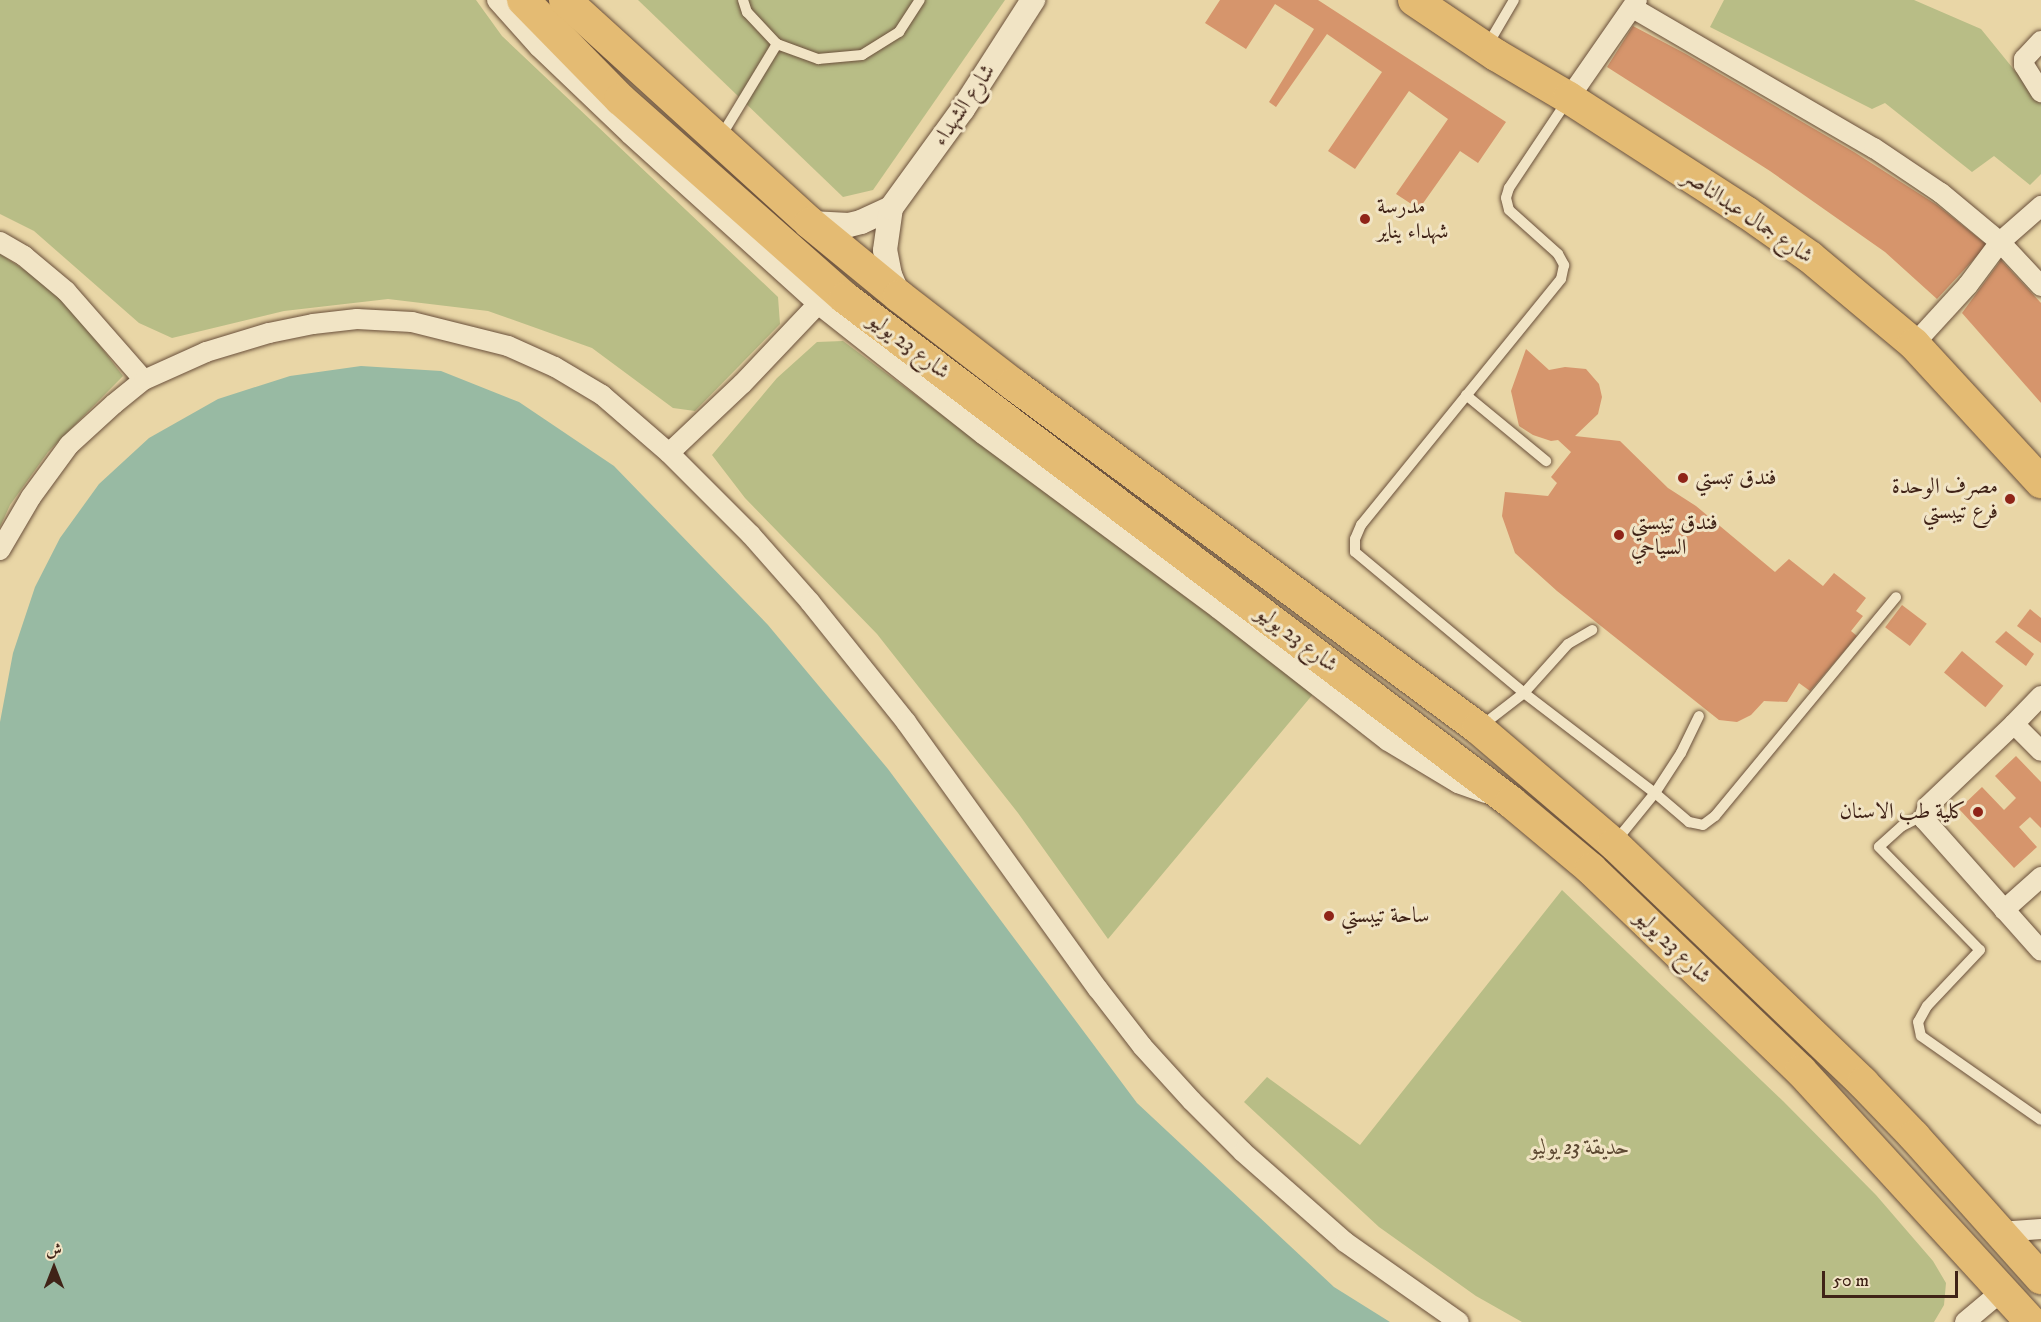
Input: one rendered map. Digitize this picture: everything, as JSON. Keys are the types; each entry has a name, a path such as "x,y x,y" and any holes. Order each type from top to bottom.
{"main road":[{"name":"شارع 23 يوليو","path":"523,0 620,99 772,236 979,414 1511,802 1591,869 1801,1071 2031,1322"},
{"name":"شارع 23 يوليو","path":"565,0 810,223 899,296 1013,384 1478,728 1614,844 1863,1083 1914,1136 2041,1278"},
{"name":"شارع جمال عبدالناصر","path":"1414,0 1746,212 1810,257 1914,344 2041,482"},
{"path":"1591,869 1614,844"}],"street":[{"path":"497,0 539,47 630,134 818,304 979,414"},
{"name":"شارع الشهداء","path":"899,296 890,275 885,250 891,208 963,109 1033,0"},
{"path":"1569,98 1635,4 1874,148 1941,193 2000,242 2041,286"},
{"path":"2041,41 2024,59 2029,73 2041,92"},
{"path":"1914,344 1968,285 2000,242 2041,206"},
{"name":"شارع الشهداء","path":"810,223 849,225 891,208"},
{"path":"0,242 24,256 66,291 144,380"},
{"path":"669,453 742,384 818,304"},
{"path":"0,550 31,497 69,445 144,380 206,352 269,333 313,324 357,320 412,322 508,346 555,367 603,395 669,453 751,535 810,602 906,722 1098,989 1142,1046 1192,1101 1243,1152 1345,1242 1459,1322"},
{"path":"2041,696 1928,806 1924,815 1926,823 2041,951"},
{"path":"2014,724 2041,751"},
{"path":"2004,910 2041,878"},
{"path":"2000,1232 2041,1229"},
{"path":"1965,1322 2003,1290"}],"lane":[{"path":"743,0 747,12 777,44 818,59 862,54 899,32 920,0"},
{"path":"1486,48 1514,0"},
{"path":"718,141 777,44"},
{"path":"1569,98 1509,188 1506,198 1509,210 1558,254 1564,265 1561,279 1361,525 1355,539 1354,552 1524,693 1655,793 1689,822 1703,825 1715,816 1896,597"},
{"path":"1466,395 1546,461"},
{"path":"1478,728 1524,693 1568,644 1592,630"},
{"path":"1614,844 1655,793 1681,753 1700,716"},
{"path":"1924,815 1902,826 1879,848 1980,950 1927,1006 1918,1022 1921,1036 2041,1120"}],"green space":[{"path":"0,0 476,0 502,36 778,297 780,324 695,411 673,408 592,348 488,311 388,299 284,311 172,338 139,323 34,231 0,214"},
{"path":"638,0 1005,0 873,190 843,197"},
{"path":"1724,0 1914,0 1981,29 2041,103 2041,174 2030,185 1994,156 1972,172 1885,103 1872,109 1710,27"},
{"path":"0,254 60,293 123,376 48,452 10,505 0,527"},
{"path":"843,341 1314,693 1108,939 1018,813 877,634 745,498 712,455 777,378 817,342"},
{"name":"حديقة 23 يوليو","path":"1562,890 1783,1101 1876,1195 1933,1261 1946,1283 1944,1305 1934,1322 1522,1322 1476,1296 1379,1227 1244,1102 1267,1077 1360,1145"}],"shaded area":[{"path":"361,366 441,371 519,402 614,466 768,625 888,769 1137,1103 1334,1287 1390,1322 0,1322 0,722 13,653 35,587 60,538 99,484 149,438 218,399 290,376"}],"building":[{"path":"1220,0 1318,0 1506,122 1478,163 1460,151 1419,209 1396,194 1448,119 1409,91 1355,169 1328,151 1382,72 1327,34 1276,107 1269,102 1314,29 1275,4 1246,49 1205,23"},
{"path":"1633,26 1686,54 1854,152 1937,205 1987,245 1937,299 1885,252 1770,171 1607,67"},
{"path":"2001,260 2041,303 2041,403 1962,313"},
{"name":"فندق تيبستي السياحي","path":"1526,349 1549,370 1565,367 1586,369 1599,384 1602,397 1598,414 1575,436 1620,441 1668,488 1696,506 1775,572 1789,559 1823,586 1834,573 1866,598 1856,611 1863,616 1851,631 1857,636 1810,691 1799,683 1787,702 1764,701 1751,715 1737,722 1719,720 1557,591 1515,553 1502,516 1505,492 1548,496 1557,483 1551,477 1571,452 1558,440 1551,441 1533,435 1519,426 1511,391"},
{"path":"1902,605 1927,624 1910,646 1885,627"},
{"path":"2030,609 2041,618 2041,643 2017,626"},
{"path":"2006,631 2034,654 2026,666 1995,642"},
{"path":"1962,651 2003,686 1985,707 1944,672"},
{"path":"2016,756 2041,782 2041,828 2030,817 2019,827 2037,847 2014,868 1959,809 1982,787 2004,810 2016,798 1995,776"}],"place":[{"name":"مدرسة شهداء يناير","path":"1365,219"},
{"name":"فندق تبستي","path":"1683,478"},
{"name":"مصرف الوحدة فرع تيبستي","path":"2010,499"},
{"name":"فندق تيبستي السياحي","path":"1619,535"},
{"name":"كلية طب الاسنان","path":"1978,812"},
{"name":"ساحة تيبستي","path":"1329,916"}]}
